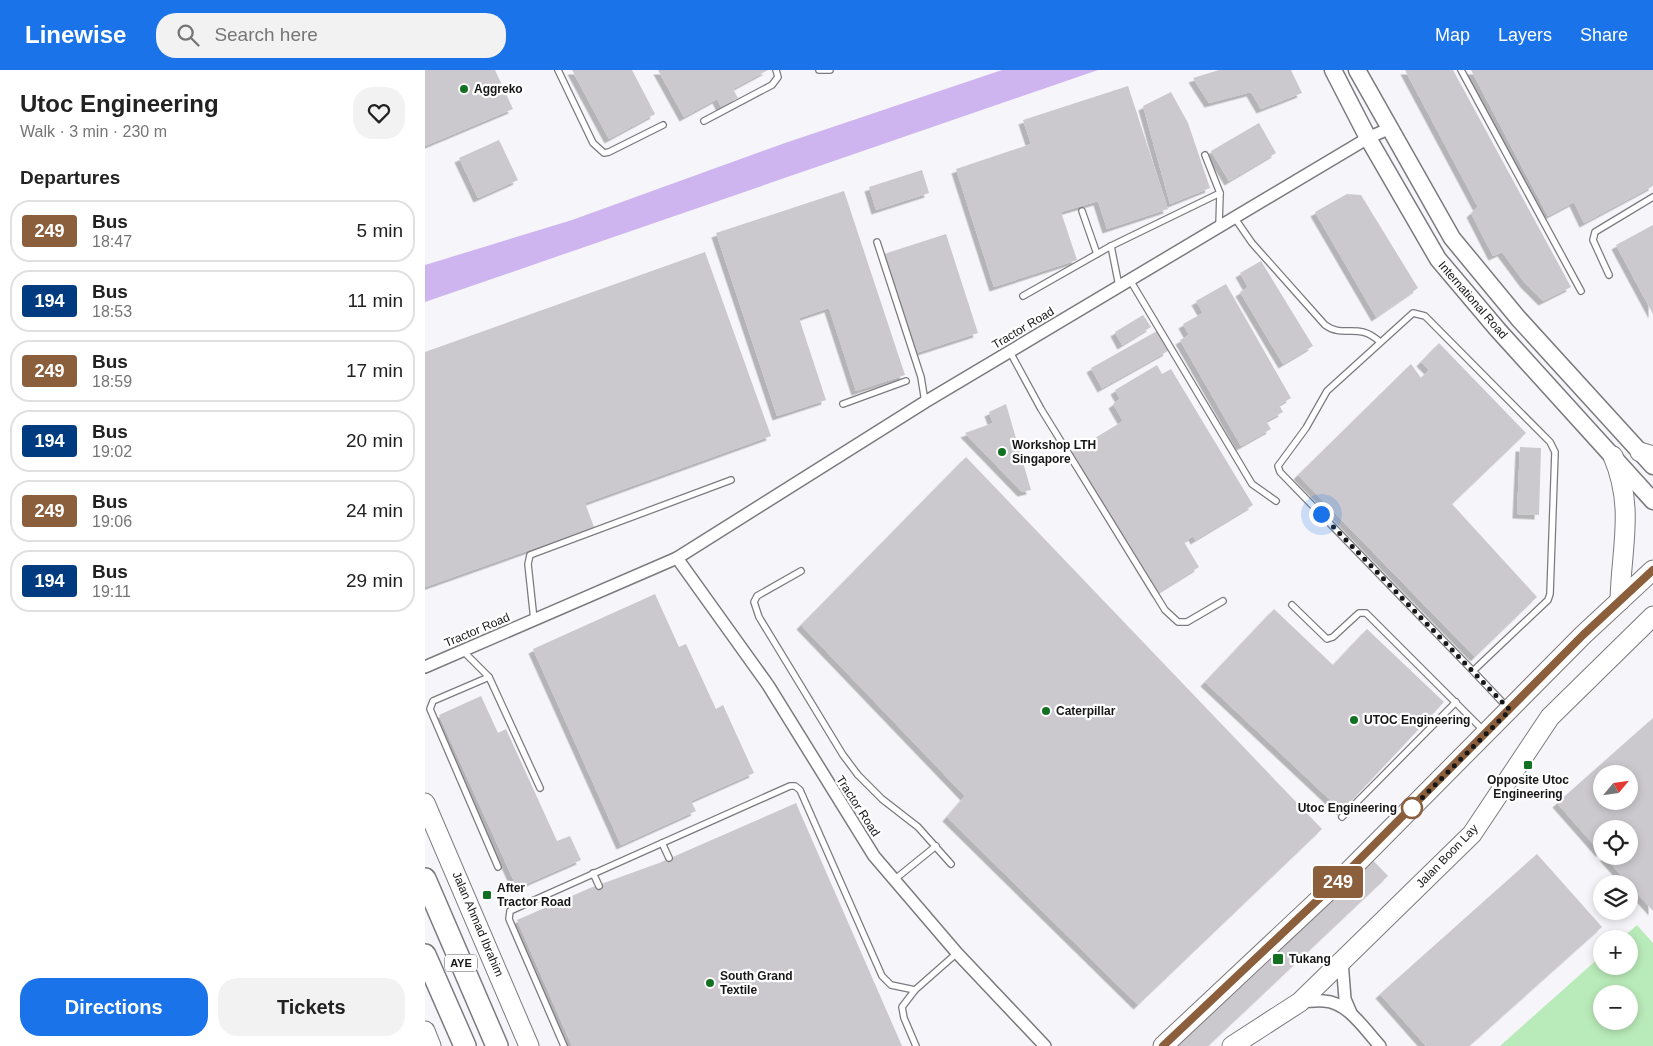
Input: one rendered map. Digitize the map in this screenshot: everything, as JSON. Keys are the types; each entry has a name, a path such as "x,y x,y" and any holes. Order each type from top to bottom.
{"highway":[{"name":"AYE","path":"425,879 497,1046"},
{"name":"AYE","path":"425,956 465,1046"}],"main road":[{"name":"International Road","path":"1333,70 1368,138 1438,259 1498,330 1653,501"},
{"name":"International Road","path":"1357,70 1452,238 1518,318 1646,453 1653,466"},
{"path":"1613,456 1620,473 1627,506 1627,530 1620,601"},
{"path":"1163,1046 1341,878 1653,570"},
{"name":"Jalan Boon Lay","path":"1232,1046 1300,1002 1472,834 1550,717 1653,616"},
{"path":"1601,668 1653,635"},
{"name":"Jalan Ahmad Ibrahim","path":"425,804 529,1046"},
{"path":"425,1031 431,1046"}],"street":[{"name":"Tractor Road","path":"425,667 677,558 925,402 1368,138 1389,129"},
{"name":"Tractor Road","path":"677,558 768,685 825,780 874,856 957,953 1045,1046"},
{"path":"1342,961 1344,992 1351,1013"},
{"path":"1300,1002 1325,1000 1334,1003 1351,1013 1380,1046"}],"lane":[{"path":"558,70 593,144 604,153 663,126"},
{"path":"704,121 772,85 778,77 777,70"},
{"path":"819,70 830,70"},
{"path":"1461,70 1581,291"},
{"path":"1205,155 1220,193 1219,226"},
{"path":"1023,296 1111,246 1220,193"},
{"path":"1609,275 1593,240 1595,232 1653,197"},
{"path":"1082,211 1097,254"},
{"path":"1234,217 1252,243 1325,325 1336,330 1367,331 1380,342"},
{"path":"877,242 921,377 925,402"},
{"path":"1111,246 1119,286"},
{"path":"1130,280 1252,484 1276,501"},
{"path":"1473,672 1547,600 1550,575 1553,447 1425,316 1413,313 1327,391 1306,428 1278,466 1280,472 1473,672 1510,710"},
{"path":"1010,352 1041,409 1165,610 1178,622 1187,622 1223,601"},
{"path":"843,404 906,380"},
{"path":"533,620 528,564 531,555 731,480"},
{"path":"801,571 757,596 754,602 759,616 843,755 858,775 882,799 919,827 951,864"},
{"path":"1292,605 1327,639 1333,637 1359,613 1366,613 1487,733"},
{"path":"463,651 489,677 539,788"},
{"path":"489,677 433,701 430,709 498,867"},
{"path":"1342,817 1456,702"},
{"path":"564,1046 509,914 515,908 790,786 798,788 882,976 891,985 915,990"},
{"path":"662,843 669,858"},
{"path":"893,880 936,846"},
{"path":"593,873 599,886"},
{"path":"916,1046 904,1018 902,1007 915,990 957,953"}],"green space":[{"path":"1637,925 1653,943 1653,1046 1500,1046 1593,963 1593,975 1638,975 1638,930 1631,930"}],"shaded area":[{"path":"1002,70 1098,70 425,302 425,265 572,220 785,143"}],"building":[{"name":"Aggreko","path":"425,70 495,70 513,109 425,146"},
{"path":"572,70 632,70 655,114 609,139"},
{"path":"658,70 768,70 733,89 738,98 721,107 717,99 684,117"},
{"path":"1219,70 1291,70 1302,93 1261,109 1251,92 1209,103 1193,78"},
{"path":"1405,70 1453,70 1571,287 1543,301 1525,283 1502,252 1493,256 1471,213 1478,207"},
{"path":"1471,70 1653,70 1653,186 1584,223 1574,202 1548,216"},
{"path":"1128,86 1168,209 1107,229 1098,201 1061,212 1077,260 994,287 956,169 1031,144 1023,120"},
{"path":"1171,92 1188,123 1210,188 1170,204 1143,106"},
{"path":"1259,123 1276,153 1229,181 1211,151"},
{"path":"499,140 518,180 478,198 459,158"},
{"path":"922,170 929,193 876,210 869,187"},
{"path":"844,191 905,375 856,391 829,308 799,318 826,400 777,416 716,233"},
{"path":"1347,194 1361,195 1418,288 1376,317 1315,212"},
{"path":"1653,225 1653,314 1616,245"},
{"path":"946,234 978,333 916,353 884,254"},
{"path":"705,252 771,436 585,503 594,527 425,587 425,352"},
{"path":"1261,261 1313,346 1283,364 1240,292 1248,287 1240,273"},
{"path":"1226,284 1291,398 1279,405 1283,412 1266,421 1271,429 1241,446 1180,340 1189,335 1183,324 1203,313 1196,301"},
{"path":"1143,315 1151,327 1122,345 1115,332"},
{"path":"1157,331 1168,351 1102,388 1091,368"},
{"path":"1439,343 1526,433 1452,504 1537,597 1475,657 1298,475 1411,364 1421,378 1429,370 1421,362"},
{"path":"1157,365 1162,374 1171,369 1253,505 1195,540 1193,536 1184,542 1199,567 1157,593 1072,452 1123,421 1113,404 1120,399 1115,390"},
{"name":"Workshop LTH Singapore","path":"1006,404 1031,490 1022,492 965,433 993,423 989,412"},
{"path":"1520,447 1541,448 1539,515 1517,514"},
{"name":"Caterpillar","path":"966,457 1322,829 1138,1005 947,817 965,796 801,625"},
{"path":"655,594 679,647 686,644 716,709 723,705 754,773 691,801 696,811 621,845 533,649"},
{"name":"UTOC Engineering","path":"1274,609 1333,665 1367,629 1444,702 1342,811 1205,682"},
{"path":"481,696 498,733 506,729 557,841 570,836 581,860 517,888 439,715"},
{"path":"1653,718 1653,911 1638,894 1638,875 1621,875 1612,865 1638,865 1638,820 1593,820 1593,844 1557,803 1593,771 1593,810 1638,810 1638,765 1600,765"},
{"name":"South Grand Textile","path":"796,803 902,1046 572,1046 517,920 590,888 659,863"},
{"path":"1366,853 1388,876 1208,1046 1162,1046"},
{"path":"1537,854 1593,917 1593,920 1596,920 1602,927 1599,930 1593,930 1593,935 1469,1046 1426,1046 1380,994"}],"bus line":[{"name":"249","path":"1163,1046 1341,878 1583,635 1653,570"}],"place":[{"name":"Aggreko","path":"464,89"},
{"name":"Workshop LTH Singapore","path":"1002,452"},
{"name":"Caterpillar","path":"1046,711"},
{"name":"UTOC Engineering","path":"1354,720"},
{"name":"Opposite Utoc Engineering","path":"1528,765"},
{"name":"Utoc Engineering","path":"1412,808"},
{"name":"After Tractor Road","path":"487,895"},
{"name":"Tukang","path":"1278,959"},
{"name":"South Grand Textile","path":"710,983"}],"route":[{"path":"1321,514 1510,710 1412,808"}]}
